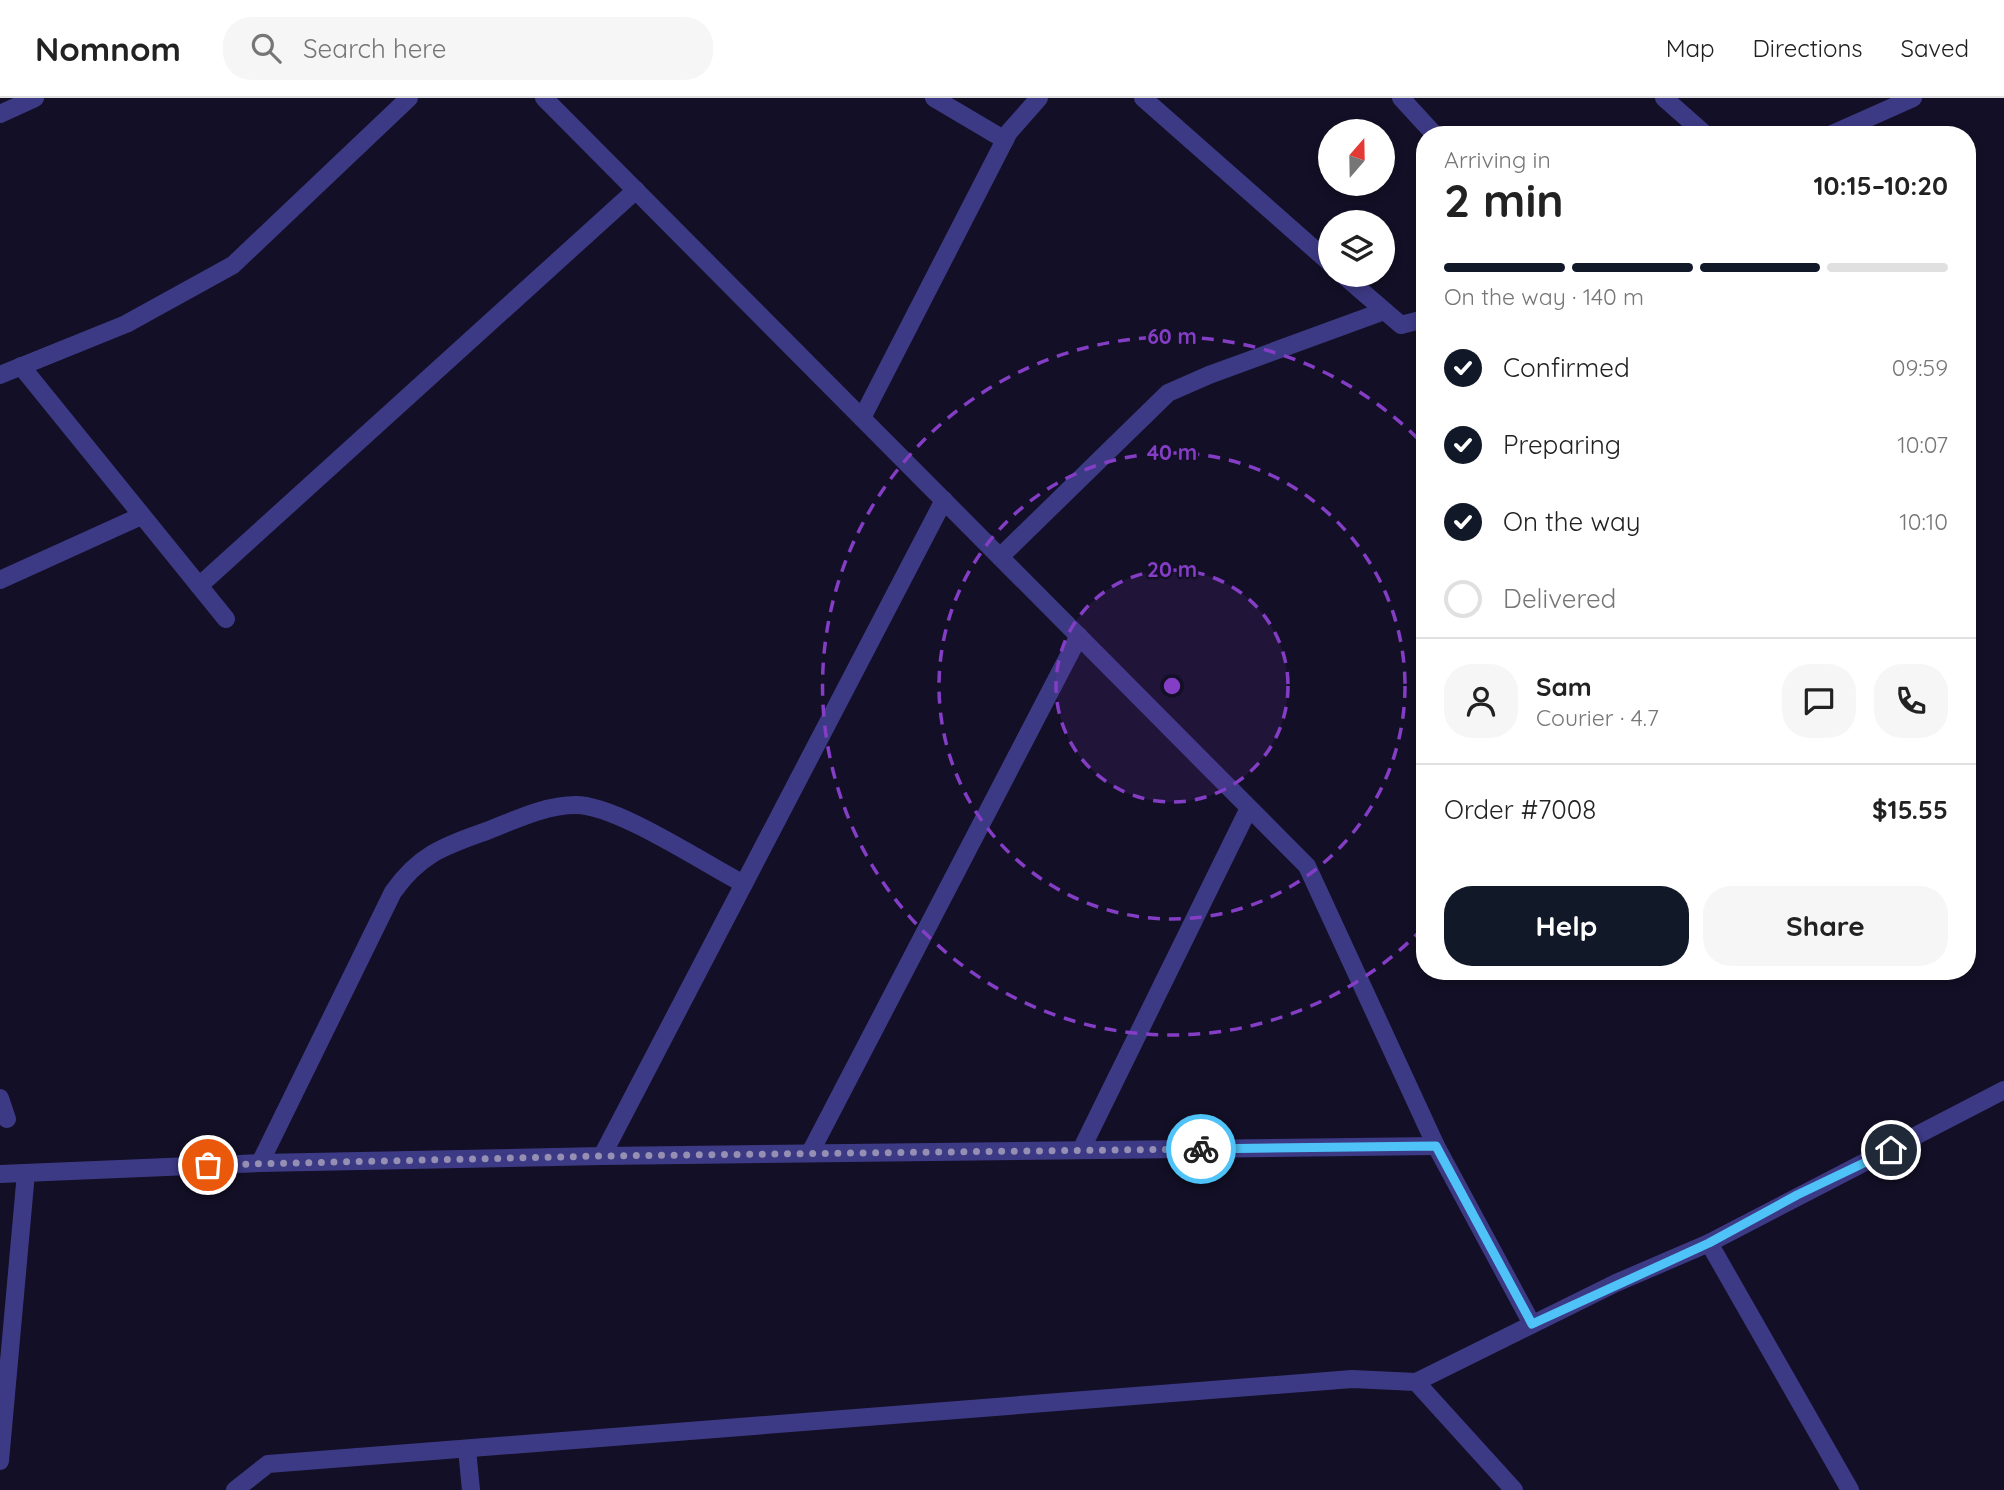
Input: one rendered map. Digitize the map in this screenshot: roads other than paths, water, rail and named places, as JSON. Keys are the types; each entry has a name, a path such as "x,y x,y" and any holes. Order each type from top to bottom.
{"street":[{"path":"0,114 35,98"},
{"path":"0,375 126,324 233,265 409,98"},
{"path":"544,98 1307,866 1436,1146 1532,1324"},
{"path":"934,98 1005,140"},
{"path":"862,418 1005,140 1039,98"},
{"path":"1143,98 1318,252"},
{"path":"1401,98 1427,126"},
{"path":"1664,98 1696,126"},
{"path":"1850,126 1913,98"},
{"path":"199,586 636,190"},
{"path":"1357,287 1401,326 1416,321"},
{"path":"1000,557 1168,393 1209,375 1384,311"},
{"path":"21,366 226,619"},
{"path":"602,1156 944,500"},
{"path":"0,580 141,516"},
{"path":"810,1153 1079,636"},
{"path":"260,1163 393,892 410,867 430,855 543,810 577,804 617,816 744,884"},
{"path":"1081,1150 1249,808"},
{"path":"235,1490 268,1464 1352,1380 1416,1382 1532,1324 1709,1243 2004,1090"},
{"path":"0,1098 7,1119"},
{"path":"0,1174 260,1163 602,1156 1436,1146"},
{"path":"0,1461 26,1173"},
{"path":"1709,1243 1850,1490"},
{"path":"1416,1382 1514,1490"},
{"path":"467,1449 471,1490"}]}
